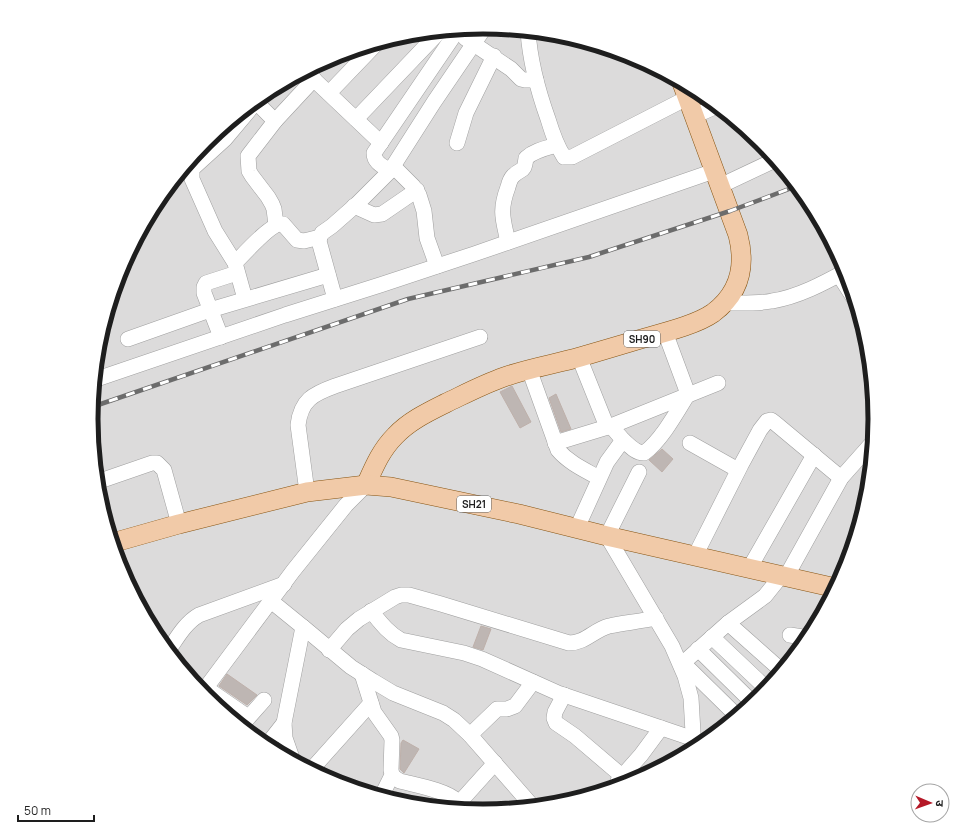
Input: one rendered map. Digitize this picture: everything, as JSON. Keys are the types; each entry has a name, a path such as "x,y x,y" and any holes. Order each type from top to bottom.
{"main road":[{"name":"SH90","path":"366,485 383,450 395,435 410,423 472,390 529,369 579,357 665,332 699,320 712,313 723,303 733,290 738,279 742,267 742,251 738,235 685,92"},
{"name":"SH21","path":"118,541 179,524 307,492 366,485 390,487 519,514 607,536 830,587"}],"street":[{"path":"335,299 319,241 322,233 354,206 392,169 434,102 480,34"},
{"path":"437,266 430,247 422,204 417,190 392,169 379,164 375,160 374,153 452,35"},
{"path":"462,35 473,44 494,56 521,79 536,80"},
{"path":"356,119 434,37"},
{"path":"529,37 530,52 543,106 557,145 564,157 572,157 685,91"},
{"path":"329,93 370,51"},
{"path":"457,143 466,113 494,56"},
{"path":"310,75 381,142"},
{"path":"276,225 272,204 252,176 248,156 310,75"},
{"path":"260,105 275,121"},
{"path":"694,116 711,109"},
{"path":"213,144 225,139 244,117"},
{"path":"508,242 502,213 502,205 510,180 514,175 523,170 525,167 526,158 530,155 539,150 557,145"},
{"path":"100,376 508,242 770,162"},
{"path":"192,166 192,178 216,231 236,268 245,299"},
{"path":"354,206 374,215 382,214 417,190"},
{"path":"221,337 204,293 206,283 236,268 256,242 276,225 283,224 300,242 320,237"},
{"path":"723,303 757,303 780,300 840,274"},
{"path":"128,339 210,310 328,275"},
{"path":"665,332 688,394"},
{"path":"307,492 298,425 299,415 310,398 335,386 480,337"},
{"path":"579,357 609,426 623,440 640,453 644,453 652,447 688,394"},
{"path":"529,369 555,443 564,456 599,478"},
{"path":"555,443 609,426 718,383"},
{"path":"695,556 738,470 760,430 764,424 770,420 841,478"},
{"path":"577,528 607,462 623,440"},
{"path":"690,443 738,470"},
{"path":"680,660 698,649 728,623 765,596 784,576 841,478 868,448"},
{"path":"749,569 814,455"},
{"path":"103,480 152,463 158,463 164,470 179,524"},
{"path":"638,472 607,536 680,660 691,698 694,742"},
{"path":"206,688 346,505 366,485"},
{"path":"171,646 186,625 193,618 210,610 284,584"},
{"path":"329,650 346,630 371,611 395,597 409,595 569,643 580,642 609,626 656,618"},
{"path":"271,601 329,650 362,674 393,693 449,716 470,735 529,802"},
{"path":"371,611 383,626 394,636 402,640 464,653 482,659 564,695 661,728 692,743"},
{"path":"728,623 778,668"},
{"path":"290,753 285,738 284,723 303,627"},
{"path":"790,635 802,637"},
{"path":"712,637 763,685"},
{"path":"698,649 749,699"},
{"path":"680,660 733,712"},
{"path":"362,674 374,712 391,736 392,740 392,774 384,792"},
{"path":"470,735 497,710 515,706 533,682"},
{"path":"564,695 555,712 554,718 556,723 575,736 618,781"},
{"path":"244,722 264,700"},
{"path":"314,766 371,703"},
{"path":"270,741 284,723"},
{"path":"621,780 661,728"},
{"path":"462,804 495,763"},
{"path":"392,774 400,782 442,793 456,800 459,804"}],"shaded area":[{"path":"483,34 533,37 558,41 607,54 631,63 676,86 718,114 737,130 756,147 789,185 804,205 829,249 848,296 855,320 861,344 868,394 868,445 865,470 861,495 848,543 829,590 817,612 804,634 773,674 756,692 718,725 697,740 654,765 631,776 583,792 533,802 508,804 483,805 433,802 408,798 359,785 335,776 290,753 248,725 229,709 210,692 177,654 162,634 137,590 118,543 111,519 105,495 98,445 98,394 101,369 105,344 118,296 137,249 149,227 162,205 193,165 210,147 248,114 269,99 312,74 335,63 383,47 433,37 458,35"}],"building":[{"path":"512,386 531,422 520,428 500,392"},
{"path":"556,394 571,429 561,432 549,398"},
{"path":"662,449 673,459 662,472 649,460"},
{"path":"481,626 491,629 483,650 473,647"},
{"path":"227,674 257,695 247,705 219,686"},
{"path":"403,740 419,749 404,773 400,769 401,743"}],"railway":[{"path":"98,405 408,299 589,257 730,211 791,188"}]}
